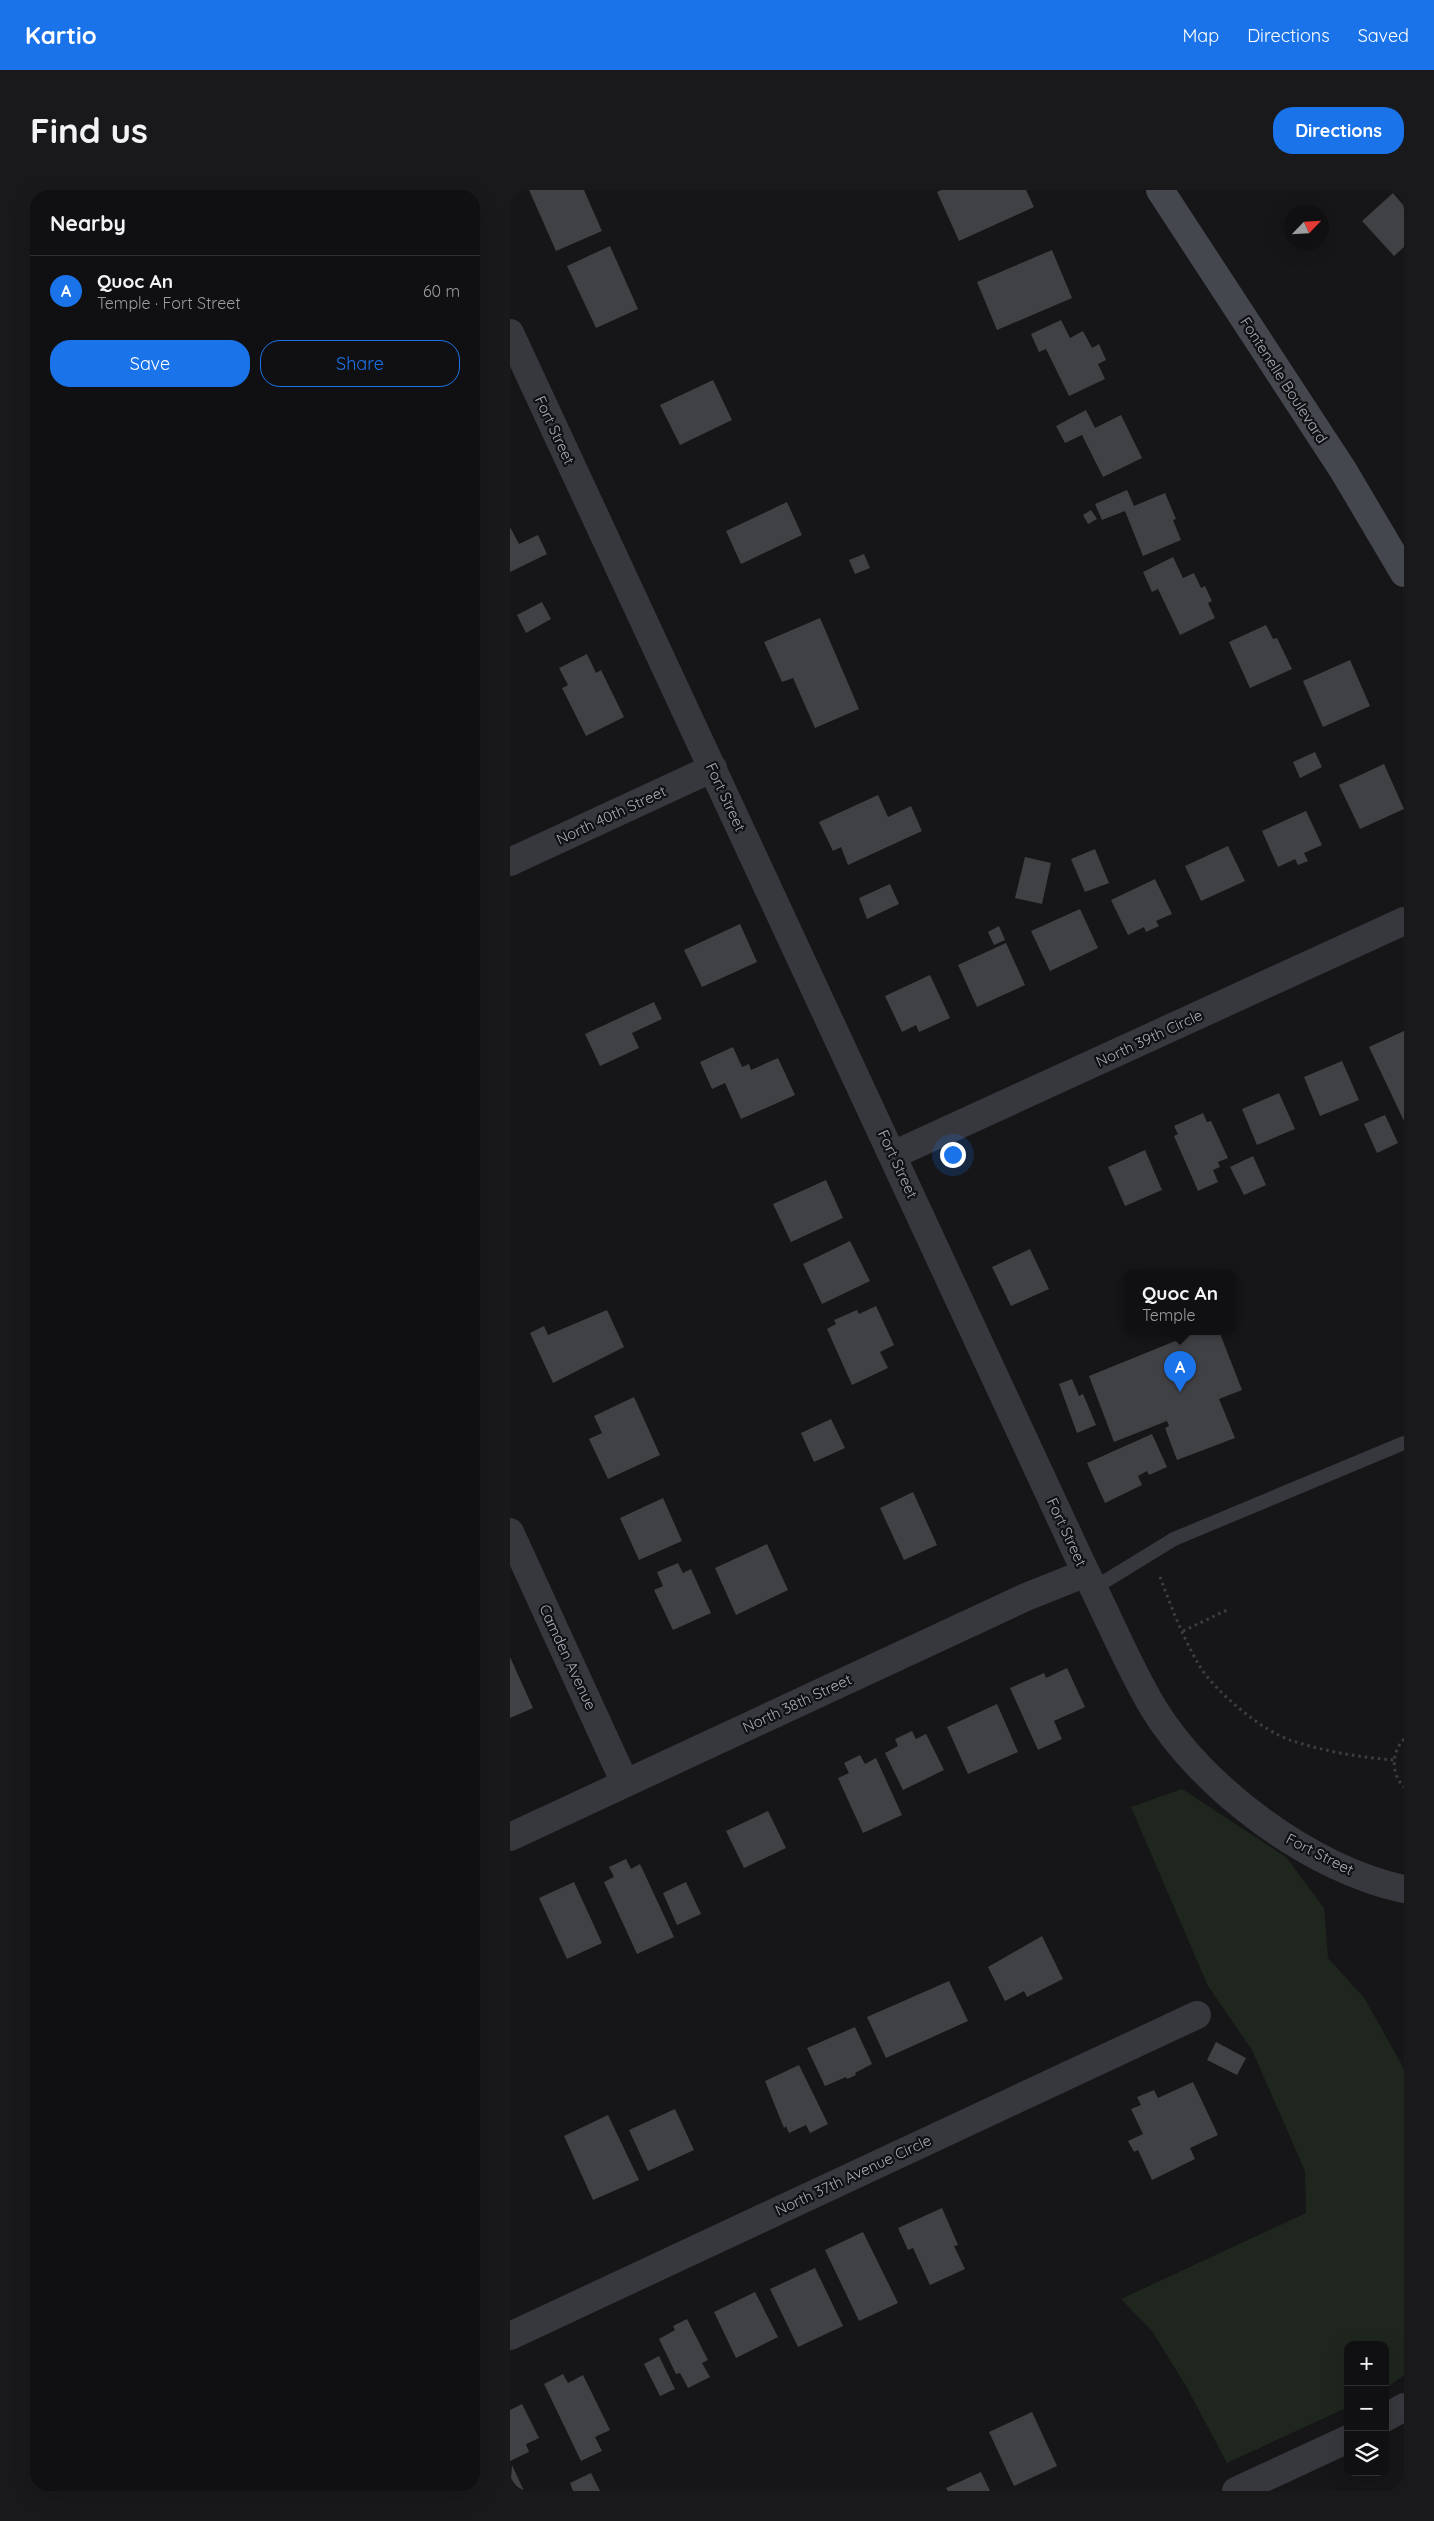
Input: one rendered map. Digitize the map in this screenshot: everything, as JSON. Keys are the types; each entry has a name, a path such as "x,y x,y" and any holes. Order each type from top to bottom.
{"main road":[{"name":"Fontenelle Boulevard","path":"1160,190 1343,470 1404,573"}],"street":[{"name":"Fort Street","path":"510,333 1090,1580 1154,1708 1179,1744 1212,1780 1258,1820 1311,1853 1382,1885 1404,1889"},
{"name":"North 40th Street","path":"510,862 713,768"},
{"name":"North 39th Circle","path":"893,1155 1404,921"},
{"name":"Camden Avenue","path":"510,1532 626,1783"},
{"name":"North 38th Street","path":"510,1837 1026,1596 1090,1580"},
{"name":"North 37th Avenue Circle","path":"510,2336 1196,2015"},
{"path":"1389,2416 1404,2407"},
{"path":"1236,2491 1344,2441"}],"lane":[{"path":"1090,1580 1150,1553 1174,1539 1404,1442"}],"path":[{"path":"1150,1553 1199,1665 1214,1684 1239,1707 1271,1731 1292,1741 1379,1759 1394,1760"},
{"path":"1183,1631 1227,1610"},
{"path":"1404,1740 1395,1754 1394,1760 1396,1776 1404,1787"}],"shaded area":[{"path":"1182,1789 1286,1857 1324,1908 1328,1958 1365,1999 1404,2069 1404,2375 1389,2386 1389,2341 1344,2341 1344,2409 1227,2463 1186,2386 1152,2331 1121,2299 1306,2213 1305,2171 1252,2050 1208,1986 1131,1807"}],"building":[{"path":"529,190 584,190 602,231 556,251"},
{"path":"941,190 1026,190 1034,207 959,241 937,192"},
{"path":"1393,193 1404,206 1404,247 1394,256 1362,221"},
{"path":"610,246 638,309 596,328 567,266"},
{"path":"1052,250 1072,298 997,330 977,282"},
{"path":"1061,320 1070,338 1083,331 1092,348 1099,344 1106,360 1098,364 1105,379 1069,396 1046,349 1039,352 1031,334"},
{"path":"713,380 732,420 680,445 660,405"},
{"path":"1086,410 1095,428 1121,415 1142,458 1103,477 1082,435 1065,443 1056,426"},
{"path":"1127,490 1134,506 1165,493 1176,519 1173,520 1181,540 1143,556 1125,511 1102,520 1095,504"},
{"path":"787,502 802,535 741,564 726,531"},
{"path":"1091,510 1097,519 1088,524 1083,515"},
{"path":"510,527 519,544 538,535 547,554 510,572"},
{"path":"864,554 870,568 855,574 849,560"},
{"path":"1173,557 1183,578 1194,573 1201,588 1205,586 1212,601 1208,603 1215,618 1180,635 1158,589 1152,592 1143,572"},
{"path":"542,602 551,619 526,633 517,615"},
{"path":"820,618 859,709 815,728 793,678 782,682 764,642"},
{"path":"1266,625 1273,639 1277,638 1292,669 1250,688 1229,642"},
{"path":"587,654 596,673 601,670 624,717 586,736 562,688 568,685 559,668"},
{"path":"1350,660 1370,706 1323,727 1303,681"},
{"path":"1315,752 1322,767 1300,778 1293,762"},
{"path":"1384,764 1404,809 1360,829 1339,785"},
{"path":"878,795 888,817 911,806 922,831 848,865 841,847 833,851 819,822"},
{"path":"1306,811 1322,845 1304,853 1308,861 1298,865 1295,859 1278,867 1262,831"},
{"path":"1228,846 1245,881 1201,901 1185,866"},
{"path":"1095,849 1109,883 1085,892 1071,859"},
{"path":"1025,857 1051,863 1042,904 1015,898"},
{"path":"1155,879 1172,914 1156,921 1159,926 1146,932 1144,927 1128,935 1111,900"},
{"path":"890,884 899,904 867,919 859,898"},
{"path":"1080,909 1098,948 1050,971 1031,931"},
{"path":"740,924 757,962 702,987 684,950"},
{"path":"999,926 1005,940 994,945 988,932"},
{"path":"1006,943 1025,985 977,1007 958,965"},
{"path":"930,975 950,1018 919,1032 916,1025 902,1032 885,996"},
{"path":"654,1002 662,1019 632,1033 639,1048 600,1066 585,1034"},
{"path":"1404,1031 1404,1121 1369,1047"},
{"path":"733,1047 742,1067 749,1064 751,1070 778,1058 795,1095 741,1119 725,1083 712,1089 700,1062"},
{"path":"1342,1061 1359,1100 1320,1116 1304,1077"},
{"path":"1279,1093 1295,1129 1257,1145 1242,1109"},
{"path":"1203,1113 1207,1122 1211,1121 1228,1158 1218,1162 1220,1167 1213,1170 1218,1182 1198,1191 1174,1136 1178,1134 1174,1126"},
{"path":"1385,1115 1398,1143 1377,1153 1364,1124"},
{"path":"1145,1150 1162,1190 1125,1206 1108,1167"},
{"path":"1253,1156 1266,1185 1244,1195 1230,1167"},
{"path":"826,1180 843,1218 791,1242 773,1204"},
{"path":"850,1241 870,1281 822,1304 803,1264"},
{"path":"1030,1249 1049,1289 1011,1306 992,1267"},
{"path":"876,1306 894,1345 880,1352 888,1368 852,1385 827,1329 836,1324 834,1320 857,1310 859,1314"},
{"path":"607,1310 624,1347 553,1383 530,1333 544,1326 548,1335"},
{"path":"1190,1335 1221,1335 1242,1390 1219,1399 1235,1438 1177,1460 1165,1428 1169,1426 1167,1421 1114,1442 1089,1376"},
{"path":"1072,1379 1079,1396 1083,1394 1096,1425 1077,1433 1059,1384"},
{"path":"634,1397 660,1455 608,1479 589,1439 602,1433 594,1416"},
{"path":"831,1419 845,1448 814,1462 801,1433"},
{"path":"1152,1434 1167,1467 1149,1475 1147,1471 1138,1476 1142,1485 1105,1503 1087,1463"},
{"path":"913,1492 937,1545 904,1560 880,1508"},
{"path":"663,1498 682,1541 639,1560 620,1518"},
{"path":"767,1544 788,1590 736,1615 715,1568"},
{"path":"678,1563 683,1573 691,1569 711,1613 673,1630 654,1590 663,1586 657,1572"},
{"path":"510,1657 533,1708 510,1718"},
{"path":"1067,1668 1085,1707 1054,1721 1062,1739 1038,1750 1010,1688 1044,1673 1046,1678"},
{"path":"997,1704 1018,1752 968,1774 947,1727"},
{"path":"912,1731 916,1739 926,1734 944,1770 903,1790 885,1753 898,1746 895,1739"},
{"path":"860,1755 865,1764 876,1758 902,1815 863,1833 838,1778 849,1773 844,1763"},
{"path":"768,1811 786,1848 744,1868 726,1831"},
{"path":"626,1859 631,1869 640,1864 674,1937 637,1954 604,1882 614,1877 609,1867"},
{"path":"574,1882 602,1943 567,1959 539,1898"},
{"path":"686,1882 701,1914 677,1925 663,1893"},
{"path":"1042,1936 1063,1979 1027,1997 1024,1991 1005,2001 988,1967"},
{"path":"949,1981 968,2021 886,2058 867,2017"},
{"path":"855,2027 872,2064 855,2073 856,2075 825,2086 807,2048"},
{"path":"1216,2042 1246,2058 1237,2075 1207,2060"},
{"path":"799,2065 828,2124 810,2133 806,2125 789,2133 786,2126 784,2128 765,2081"},
{"path":"1193,2082 1218,2135 1190,2148 1195,2159 1152,2180 1138,2150 1134,2152 1128,2141 1143,2134 1131,2109 1141,2105 1137,2097 1154,2090 1158,2098"},
{"path":"675,2109 694,2150 648,2171 629,2130"},
{"path":"608,2115 639,2180 593,2200 564,2136"},
{"path":"942,2208 958,2245 954,2246 965,2269 930,2285 913,2248 908,2250 898,2228"},
{"path":"863,2232 898,2303 859,2321 825,2250"},
{"path":"815,2268 843,2326 798,2347 770,2289"},
{"path":"755,2292 778,2337 736,2358 714,2312"},
{"path":"687,2319 708,2360 702,2363 710,2377 688,2388 680,2373 676,2374 659,2339 675,2330 673,2326"},
{"path":"659,2356 675,2389 660,2396 644,2364"},
{"path":"563,2374 568,2383 583,2375 610,2430 595,2437 602,2451 581,2461 544,2384"},
{"path":"522,2404 539,2438 526,2444 529,2452 510,2461 510,2410"},
{"path":"1032,2412 1057,2466 1014,2486 989,2432"},
{"path":"512,2465 524,2491 510,2491"},
{"path":"981,2472 990,2491 948,2491 946,2488"},
{"path":"591,2473 600,2491 573,2491 570,2483"}],"place":[{"name":"Quoc An","path":"1180,1392"}]}
